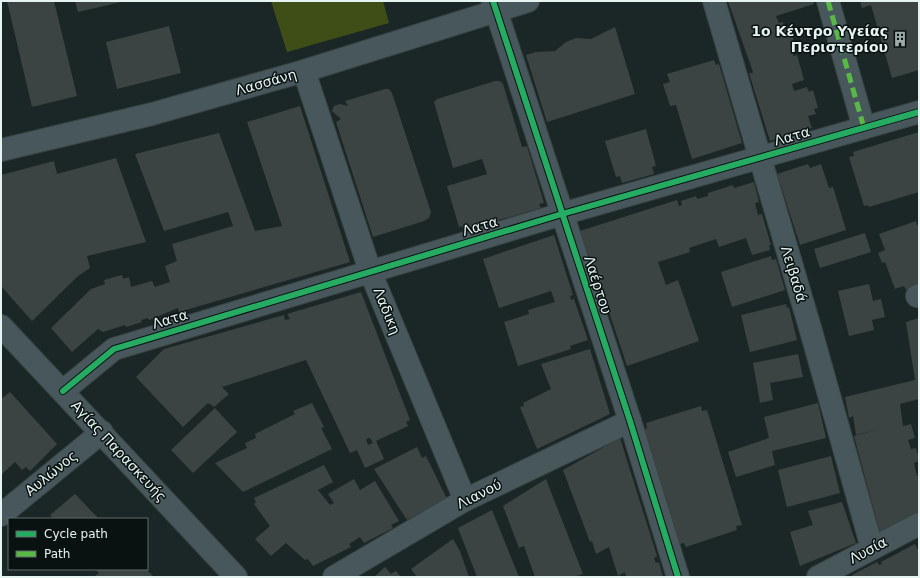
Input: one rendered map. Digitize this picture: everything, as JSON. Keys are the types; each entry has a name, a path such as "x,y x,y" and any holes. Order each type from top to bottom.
{"street":[{"name":"Λασσάνη","path":"1,148 152,114 304,71 494,6 528,1"},
{"name":"Λειβαδά","path":"714,1 813,338 872,548"},
{"path":"828,1 864,128"},
{"name":"Λαέρτου","path":"494,6 630,421 678,577"},
{"name":"Λαδικη","path":"304,71 370,271 465,500"},
{"name":"Λατα","path":"63,391 114,349 562,214 919,112"},
{"name":"Αγίας Παρασκευής","path":"1,326 102,432 232,576"},
{"name":"Λιανού","path":"334,577 465,500 630,421"},
{"name":"Αυλώνος","path":"1,515 102,432"},
{"name":"Λυσία","path":"818,577 919,524"}],"green space":[{"path":"271,1 383,1 389,23 287,52"}],"building":[{"path":"7,1 54,1 77,96 32,107"},
{"path":"75,1 121,1 121,2 78,12"},
{"path":"728,1 813,1 814,4 776,16 779,23 783,22 784,27 789,25 797,51 793,52 793,56 797,55 804,80 792,84 794,91 807,87 809,92 813,90 818,108 814,109 816,114 808,116 812,128 770,141 749,73 753,73 752,69"},
{"name":"1ο Κέντρο Υγείας Περιστερίου","path":"860,1 919,1 919,70 892,78 871,5 862,8"},
{"path":"169,26 181,73 117,89 106,42"},
{"path":"615,27 635,94 547,122 526,55 536,52 555,51 566,42 576,38 591,39"},
{"path":"714,60 716,65 719,64 742,143 692,159 676,105 670,106 663,84 670,82 667,74"},
{"path":"495,81 500,81 503,84 522,147 527,146 544,203 539,204 541,208 464,230 462,226 459,227 447,186 487,174 482,159 453,168 434,102 437,99"},
{"path":"389,89 392,93 431,212 429,218 424,221 373,237 336,122 341,119 332,111 334,106 340,104 348,106 345,101"},
{"path":"300,106 350,262 179,312 178,308 149,320 148,318 141,320 142,322 126,327 125,325 103,332 98,329 72,352 51,328 91,289 105,284 104,280 122,275 123,279 129,277 131,287 152,281 155,287 170,282 165,266 177,261 172,244 233,226 228,212 164,231 135,154 219,133 255,231 282,226 247,122"},
{"path":"646,129 656,166 652,167 654,174 622,183 620,176 616,177 605,141"},
{"path":"919,132 919,192 869,207 868,205 864,206 849,157 854,156 853,152"},
{"path":"116,158 146,242 87,256 90,268 78,276 32,321 1,286 1,175 54,161 57,174"},
{"path":"808,164 810,168 821,164 829,188 833,187 846,230 800,245 777,174"},
{"path":"754,182 759,202 755,203 758,215 762,214 771,245 769,245 770,250 752,255 746,238 719,247 716,239 689,248 690,252 658,262 666,285 678,280 699,341 627,366 606,303 603,305 580,231 677,200 679,206 682,205 681,201 696,196 697,199 708,196 708,193 733,185 734,188"},
{"path":"916,221 917,225 919,225 919,285 906,290 904,286 895,289 885,262 882,263 878,253 885,250 879,234"},
{"path":"865,233 871,252 820,268 814,249"},
{"path":"554,235 573,295 570,296 571,300 574,299 588,340 570,346 571,349 518,366 504,322 529,314 528,310 555,302 551,291 499,308 483,259"},
{"path":"771,256 772,260 776,259 785,290 732,307 721,272"},
{"path":"869,284 873,301 881,299 885,317 872,320 874,330 849,336 838,291"},
{"path":"361,292 410,420 406,422 408,426 376,441 384,459 365,468 357,450 350,453 306,360 222,387 229,394 214,407 208,403 183,427 136,377 164,349 284,315 285,320 290,319 287,314","holes":["370,438 373,443 368,445 366,439"]},
{"path":"786,304 787,308 789,307 797,340 750,352 741,315"},
{"path":"919,318 919,399 900,404 903,426 911,424 915,438 908,440 911,449 916,448 919,459 919,461 914,463 917,476 919,476 919,513 880,533 854,436 884,428 856,435 853,416 849,418 845,397 915,380 906,322"},
{"path":"590,349 610,414 537,449 520,407 524,406 523,403 551,389 541,364"},
{"path":"798,354 803,377 770,383 773,400 760,403 753,363"},
{"path":"10,392 57,444 30,471 26,467 22,470 15,462 2,474 1,399"},
{"path":"312,403 324,427 321,428 332,449 243,492 215,463 247,448 245,443 256,438 255,434 295,414 293,411"},
{"path":"818,403 826,438 772,451 775,465 736,477 728,452 769,438 764,417"},
{"path":"701,406 702,411 707,410 742,525 736,526 737,530 686,547 684,543 679,544 644,430 647,428 646,423"},
{"path":"215,408 237,432 193,473 171,450"},
{"path":"620,438 657,556 654,558 656,563 659,562 663,577 623,577 626,576 625,572 618,576 609,547 596,554 563,470"},
{"path":"417,447 422,458 426,456 447,499 407,520 374,469"},
{"path":"831,456 840,493 787,507 778,470"},
{"path":"324,465 333,482 318,490 330,505 334,503 328,494 354,479 360,490 375,481 399,521 391,525 393,528 364,543 360,537 349,544 351,547 313,566 308,559 305,560 286,543 271,556 255,539 270,526 254,504 256,502 254,498"},
{"path":"546,479 583,574 574,577 535,577 524,546 519,548 503,506"},
{"path":"75,494 98,518 52,518 50,515"},
{"path":"842,502 856,543 800,566 790,532 813,525 808,511"},
{"path":"492,510 519,577 477,577 458,528"},
{"path":"453,539 460,551 469,577 417,577 411,569"},
{"path":"915,544 919,552 919,577 853,577 852,575 877,562 879,565 882,564 881,562"},
{"path":"385,567 391,574 396,571 401,577 374,577"},
{"path":"96,570 147,570 154,577 94,577 99,573"}],"marked path":[{"path":"828,1 864,128"}],"cycle path":[{"path":"493,1 630,421 678,577"},
{"path":"63,391 114,349 562,214 919,112"}],"place":[{"name":"1ο Κέντρο Υγείας Περιστερίου","path":"900,39"}]}
